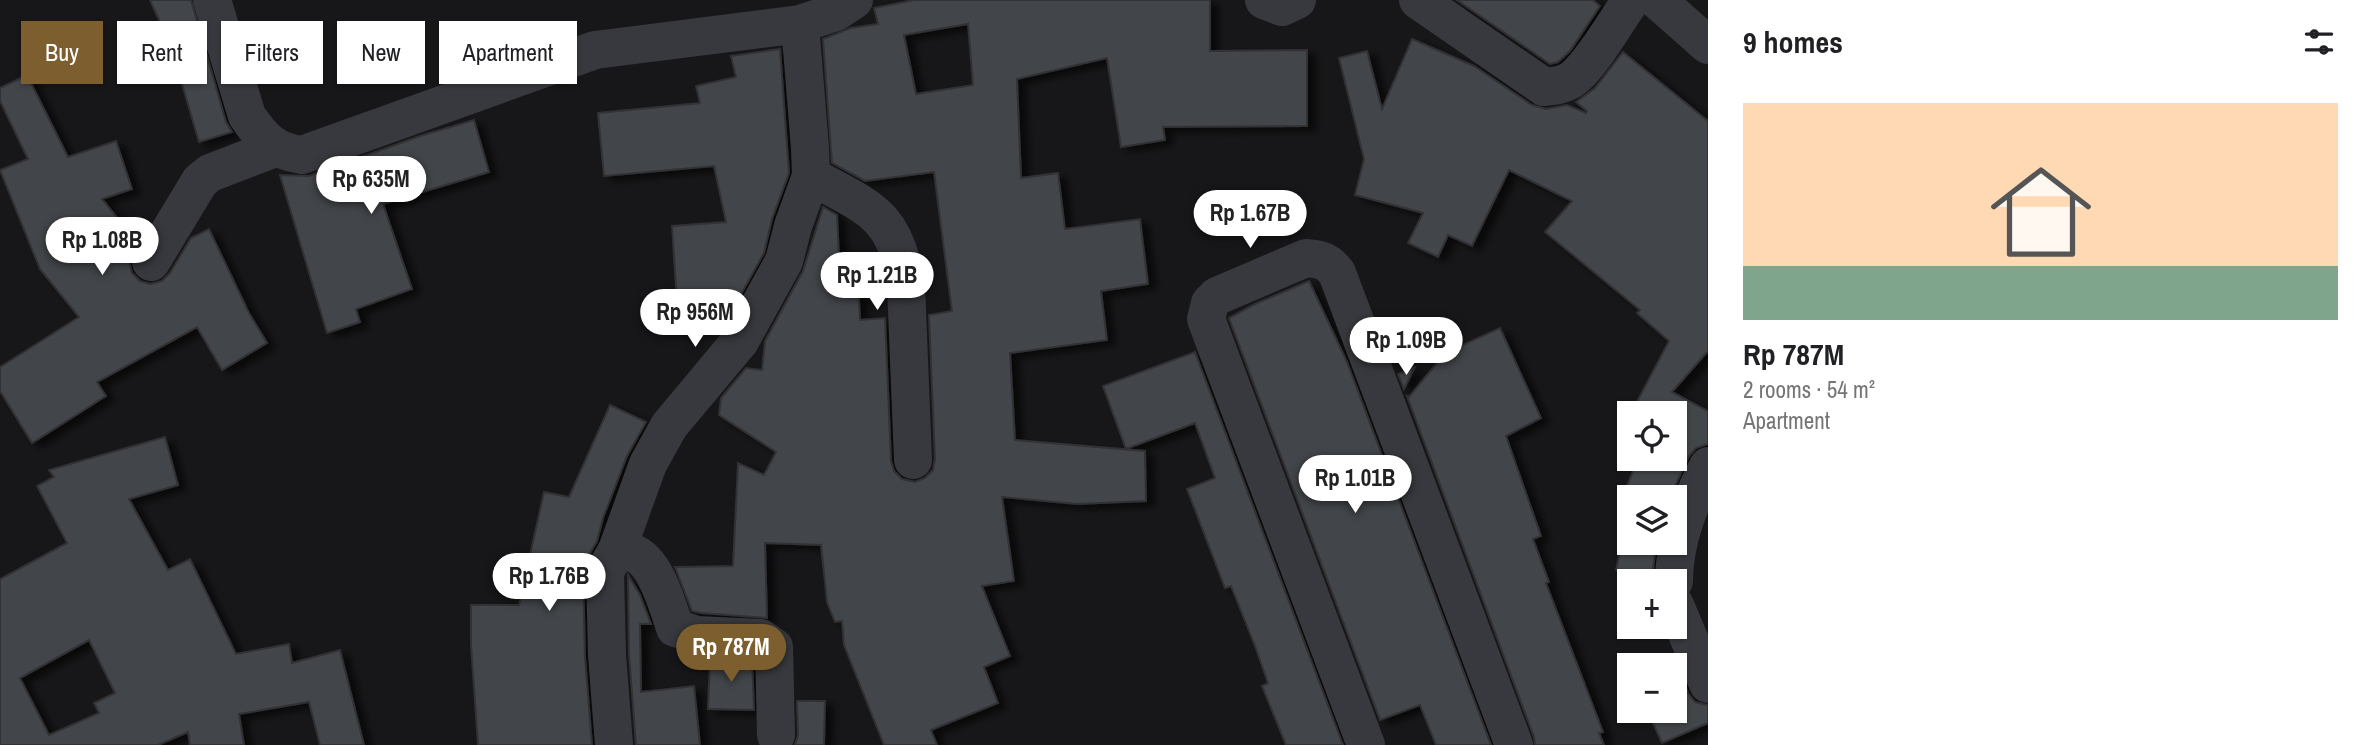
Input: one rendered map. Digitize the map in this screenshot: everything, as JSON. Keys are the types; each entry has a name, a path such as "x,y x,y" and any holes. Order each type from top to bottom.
{"street":[{"path":"212,0 247,116 257,132 275,148 285,153 302,155 595,50 800,24 836,12 854,0"},
{"path":"1265,0 1282,7 1297,0"},
{"path":"1418,0 1544,87 1558,86 1582,70 1631,0"},
{"path":"1657,0 1708,45"},
{"path":"614,745 607,655 605,572 617,550 648,464 669,426 740,341 784,261 811,176 800,24"},
{"path":"151,262 200,181 210,173 275,148"},
{"path":"811,176 871,210 891,230 902,257 906,285 913,460"},
{"path":"1366,745 1206,319 1210,303 1217,296 1306,258 1329,263 1337,272 1514,745"},
{"path":"1674,569 1691,500 1708,466"},
{"path":"617,550 635,553 660,582 676,628 697,635 761,638 774,647 776,735"},
{"path":"1687,634 1708,684"}],"building":[{"path":"150,0 191,0 197,21 159,21"},
{"path":"914,0 1210,0 1210,51 1307,50 1307,126 1163,127 1165,140 1121,147 1107,58 1017,79 1021,178 1058,173 1065,229 1140,219 1148,284 1101,291 1107,340 1010,353 1015,440 1145,451 1146,501 1077,504 1002,497 1014,581 982,586 1010,656 984,667 998,703 931,730 937,745 884,745 844,645 842,621 835,622 827,602 821,545 765,543 767,618 692,611 675,567 733,566 738,463 764,475 776,452 719,415 721,398 746,368 762,370 765,341 803,271 823,207 837,215 840,278 858,278 860,320 885,318 891,461 894,471 902,479 915,482 925,478 933,470 935,459 929,315 952,311 934,172 865,181 832,163 823,39 851,28 878,24 874,8","holes":["968,24 973,85 916,94 904,35"]},
{"path":"1457,0 1593,0 1600,6 1570,51 1558,62 1550,64"},
{"path":"1412,39 1474,66 1532,105 1546,109 1567,105 1586,113 1576,102 1595,88 1623,52 1708,121 1708,351 1672,392 1708,411 1708,444 1696,448 1687,460 1687,401 1637,401 1669,341 1637,313 1640,310 1545,232 1572,201 1509,170 1472,246 1448,235 1438,257 1408,243 1423,213 1355,195 1364,159 1339,58 1367,51 1382,109"},
{"path":"780,49 789,173 772,219 764,253 730,314 727,314 729,295 716,315 678,318 672,226 726,222 714,166 604,176 598,113 700,103 696,86 736,77 731,56"},
{"path":"207,56 226,122 232,132 199,142 182,84 207,84"},
{"path":"21,78 21,84 32,84 68,157 116,141 132,189 102,199 137,242 129,261 132,273 140,281 150,284 162,281 170,273 191,238 209,229 249,313 267,343 222,370 197,327 97,382 106,396 32,443 0,391 0,367 79,317 40,269 0,170 28,159 0,101 0,88"},
{"path":"474,120 489,172 383,204 412,289 356,309 360,322 327,333 280,175 309,176 420,136"},
{"path":"1309,281 1347,362 1491,745 1436,745 1420,705 1380,720 1229,318"},
{"path":"1500,328 1541,418 1506,436 1541,536 1533,539 1549,582 1546,583 1603,732 1599,733 1604,745 1535,745 1407,396 1409,397 1445,353"},
{"path":"1195,352 1343,745 1286,745 1262,686 1268,683 1255,646 1231,586 1225,588 1187,489 1215,478 1195,423 1126,449 1103,386"},
{"path":"1415,367 1404,389 1398,374"},
{"path":"610,405 646,422 627,456 597,541 583,571 585,657 592,745 478,745 471,605 519,605 544,492 569,497"},
{"path":"165,437 178,485 129,499 168,570 190,559 236,654 289,644 292,663 340,650 364,745 320,745 309,702 239,714 244,745 190,745 188,732 158,745 0,745 0,579 67,543 37,486 54,477 49,470","holes":["89,640 115,693 94,703 99,713 49,735 20,678"]},
{"path":"1633,471 1682,471 1676,485 1628,485"},
{"path":"1619,555 1655,555 1653,569 1616,570"},
{"path":"628,575 640,595 651,624 640,624 641,692 694,686 700,745 636,745 629,654"},
{"path":"710,658 752,659 754,710 708,709"},
{"path":"1687,691 1695,702 1708,705 1708,723 1662,743 1653,723 1687,723"},
{"path":"797,701 825,701 824,745 795,745 798,735"}]}
